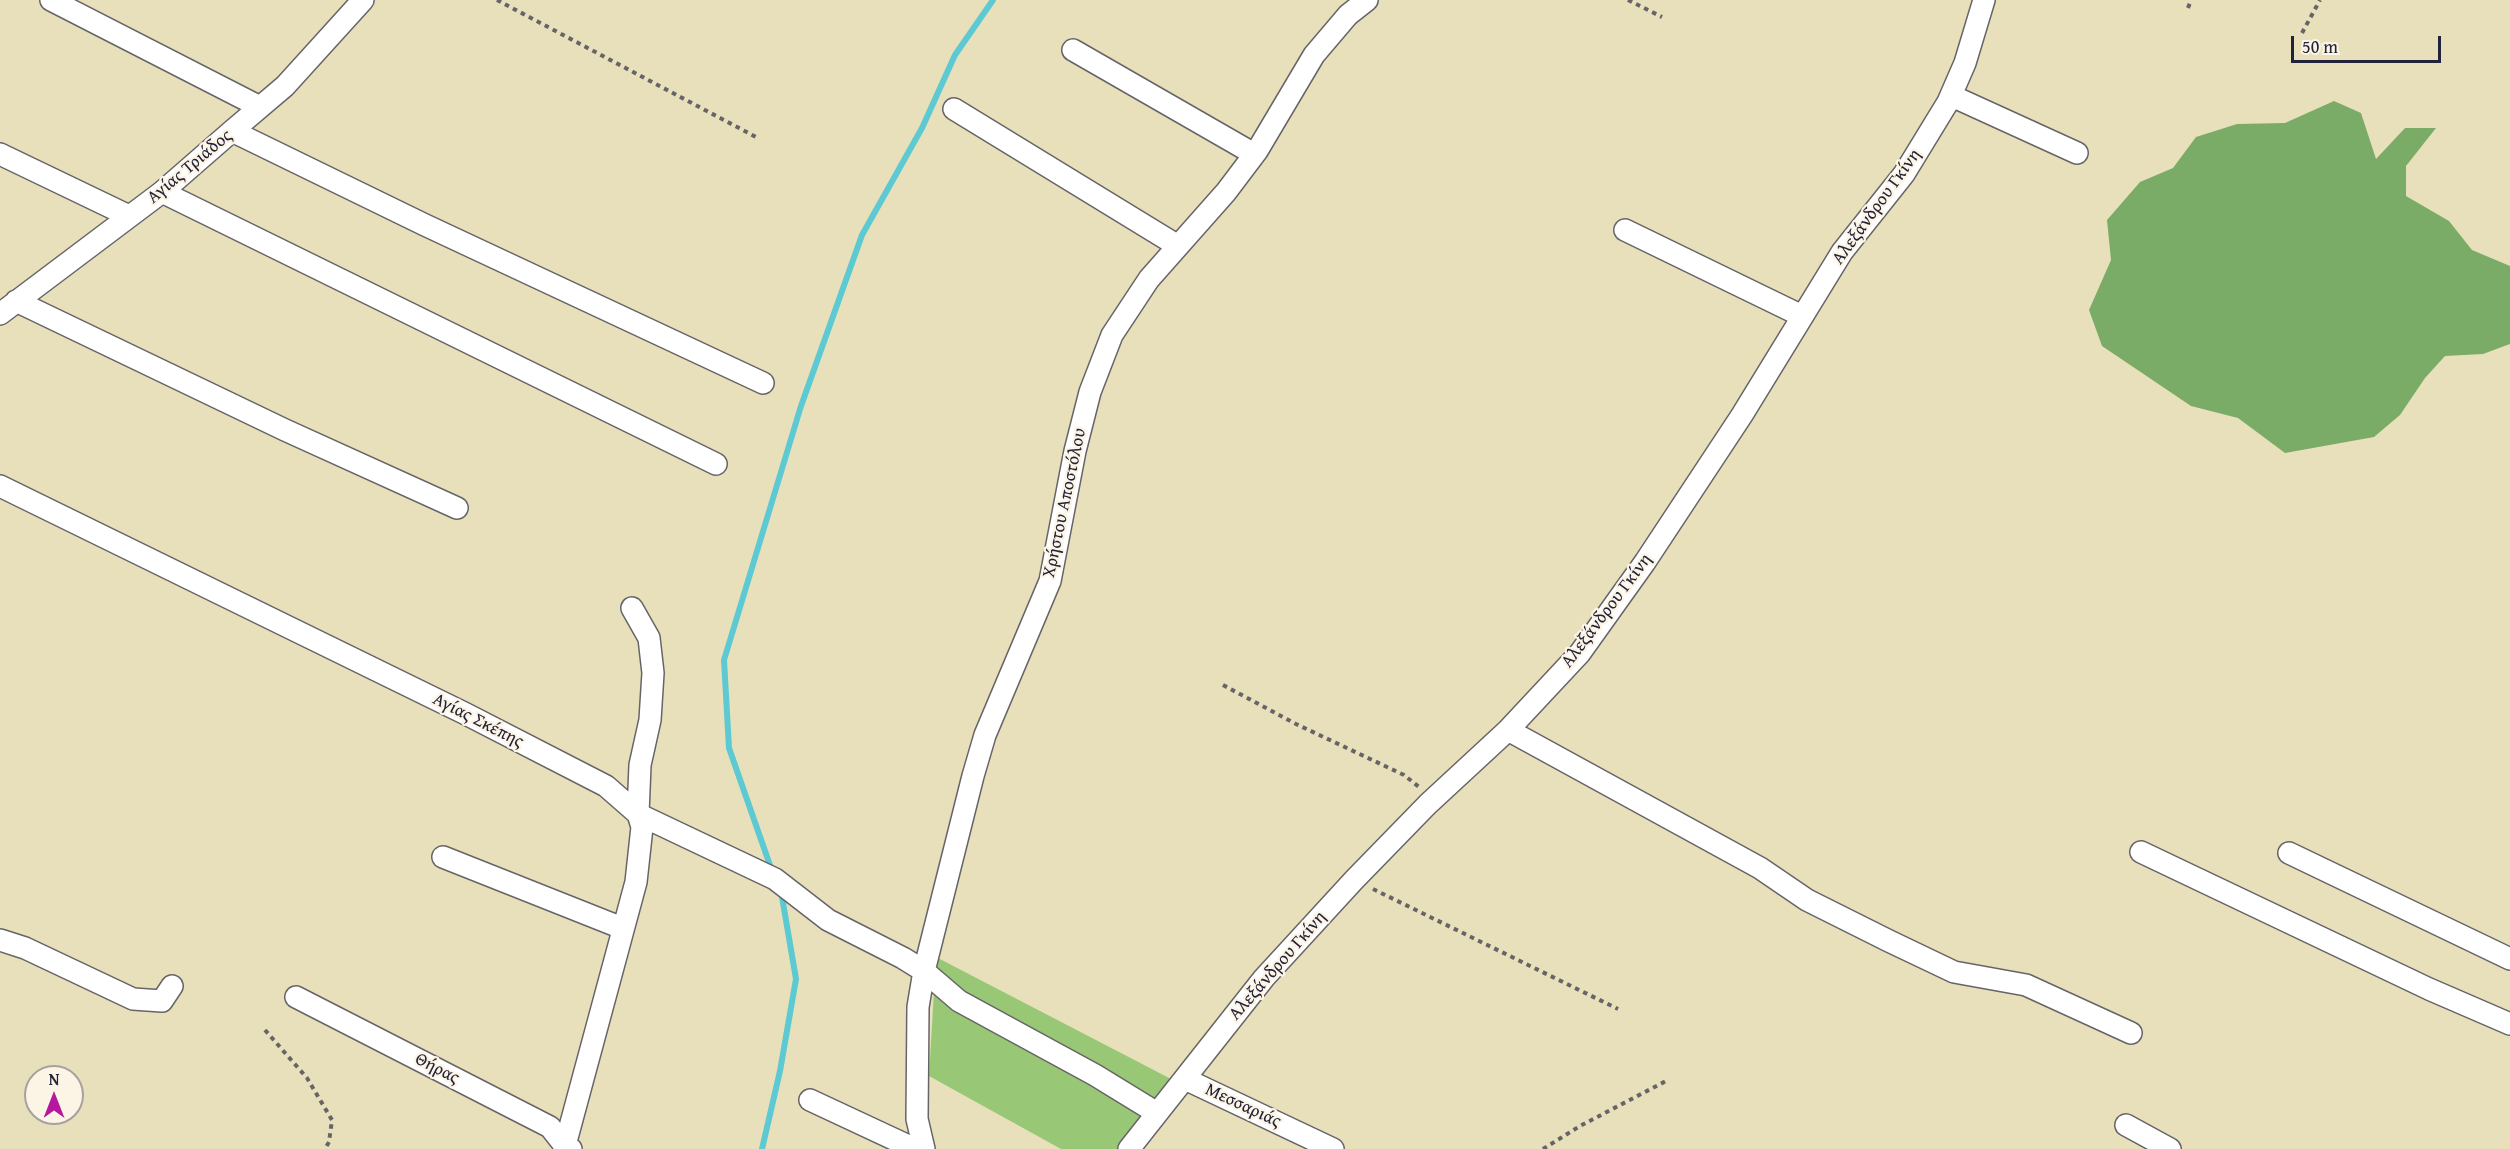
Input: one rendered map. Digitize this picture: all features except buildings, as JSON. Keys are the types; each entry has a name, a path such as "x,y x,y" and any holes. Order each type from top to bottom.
{"street":[{"path":"51,0 260,107"},
{"name":"Αγίας Τριάδος","path":"8,308 162,192 285,86 363,0"},
{"name":"Χρήστου Αποστόλου","path":"924,1149 917,1119 918,1008 924,971 972,776 985,735 1050,581 1075,451 1090,392 1112,335 1149,279 1226,192 1254,154 1314,55 1348,15 1367,0"},
{"name":"Αλεξάνδρου Γκίνη","path":"1129,1149 1264,978 1354,880 1434,798 1508,730 1580,653 1645,562 1742,414 1842,252 1904,174 1952,96 1984,0"},
{"path":"1073,50 1254,154"},
{"path":"1952,96 2077,153"},
{"path":"954,109 1178,246"},
{"path":"232,131 425,225 763,383"},
{"path":"0,154 129,216"},
{"path":"162,192 716,464"},
{"path":"1625,230 1802,316"},
{"path":"8,308 457,508"},
{"name":"Αγίας Σκέπης","path":"0,486 466,714 606,786 638,813 775,879 828,920 924,971 959,1002 1095,1075 1157,1113"},
{"path":"567,1148 622,928 636,882 642,836 638,813 640,765 650,720 653,673 649,638 632,608"},
{"path":"1508,730 1760,868 1807,900 1888,941 1954,972 2026,985 2131,1033"},
{"path":"2141,852 2429,989 2510,1024"},
{"path":"2289,853 2510,959"},
{"path":"443,857 622,928"},
{"path":"0,939 25,948 133,999 162,1002 172,986"},
{"name":"Θήρας","path":"296,997 550,1127 567,1148"},
{"name":"Μεσσαριάς","path":"1185,1079 1333,1149"},
{"path":"810,1100 915,1149"},
{"path":"2126,1125 2170,1149"}],"path":[{"path":"497,0 756,137"},
{"path":"1628,0 1662,17"},
{"path":"2188,8 2191,0"},
{"path":"2302,33 2320,0"},
{"path":"1223,685 1296,724 1404,775 1434,798"},
{"path":"1354,880 1618,1010"},
{"path":"266,1030 307,1078 332,1120 326,1149"},
{"path":"1544,1149 1580,1126 1666,1081"}],"green space":[{"path":"2334,101 2361,113 2376,159 2405,128 2436,128 2406,166 2406,196 2449,221 2472,250 2510,266 2510,344 2483,354 2445,356 2425,378 2400,415 2374,437 2285,453 2238,418 2191,406 2102,346 2089,310 2111,260 2107,220 2140,182 2173,168 2196,137 2237,124 2285,123"},
{"path":"936,957 1173,1080 1118,1149 1061,1149 929,1076"}],"waterway":[{"path":"772,871 729,748 724,660 801,406 862,235 922,128 955,55 993,0"},
{"path":"762,1149 780,1071 796,979 781,891"}]}
